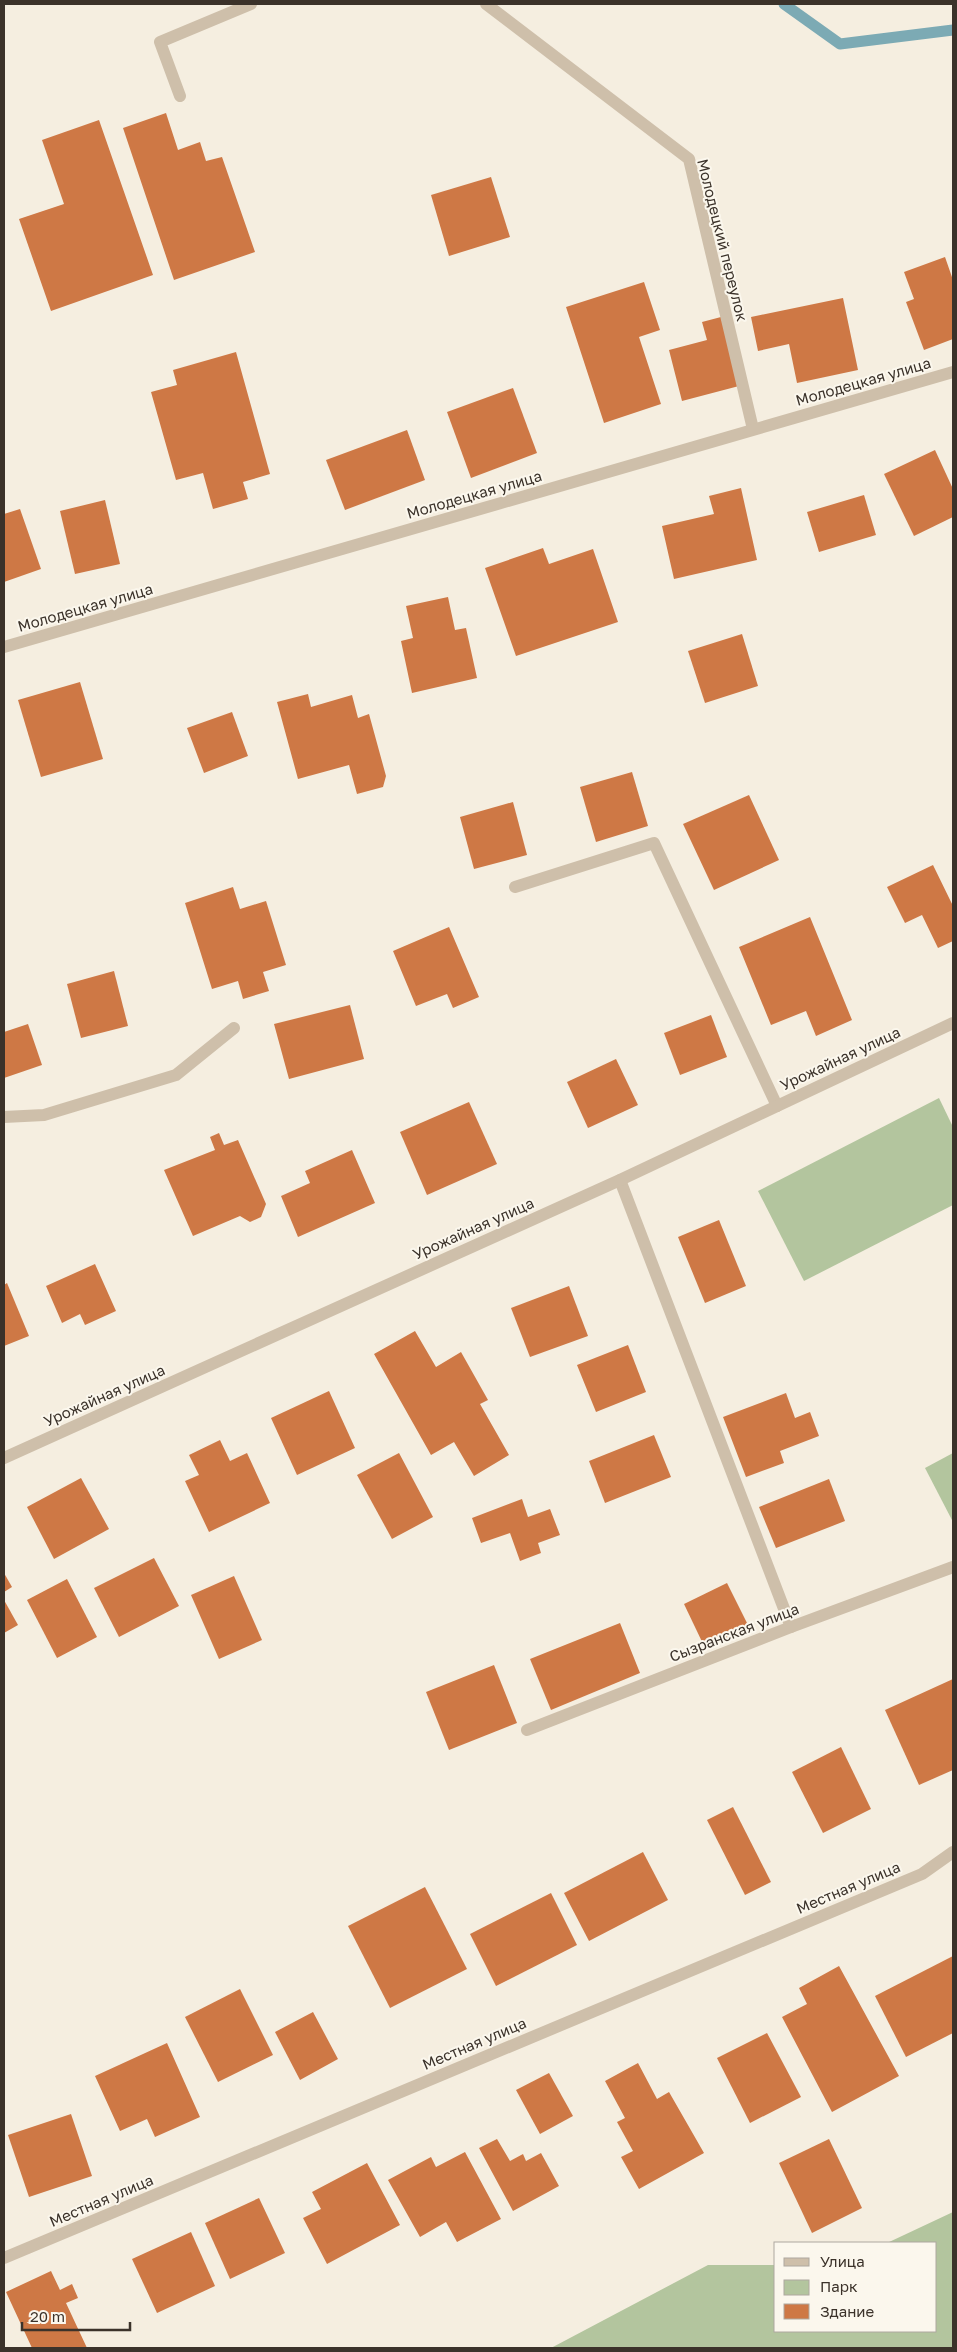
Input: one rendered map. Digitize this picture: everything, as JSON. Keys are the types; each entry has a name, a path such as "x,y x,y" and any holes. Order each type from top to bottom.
{"street":[{"path":"180,96 160,42 252,4"},
{"name":"Молодецкий переулок","path":"486,4 689,159 753,430"},
{"name":"Молодецкая улица","path":"4,647 953,372"},
{"path":"515,887 654,843 777,1106"},
{"name":"Урожайная улица","path":"4,1458 620,1180 953,1023"},
{"path":"4,1117 44,1115 176,1075 234,1028"},
{"path":"620,1180 791,1627"},
{"name":"Сызранская улица","path":"527,1730 791,1627 953,1567"},
{"name":"Местная улица","path":"4,2258 922,1874 953,1852"}],"green space":[{"path":"939,1098 953,1127 953,1205 804,1281 758,1191"},
{"path":"953,1453 953,1522 925,1468"},
{"path":"953,2212 953,2348 551,2348 708,2265 774,2265 774,2332 937,2332 937,2242 889,2242"}],"building":[{"path":"166,113 178,150 200,142 206,161 222,157 255,252 174,280 123,128"},
{"path":"99,120 153,275 51,311 19,219 64,204 42,140"},
{"path":"491,177 510,237 449,256 431,195"},
{"path":"945,257 953,280 953,339 924,350 906,302 914,299 904,272"},
{"path":"644,282 660,330 639,337 661,404 604,423 566,307"},
{"path":"843,298 858,370 797,383 789,344 758,351 751,317"},
{"path":"721,317 739,386 682,401 669,350 707,340 702,322"},
{"path":"236,352 270,474 243,482 248,499 213,509 203,473 176,480 151,392 177,385 173,370"},
{"path":"513,388 537,453 471,478 447,412"},
{"path":"407,430 425,480 345,510 326,460"},
{"path":"935,450 953,489 953,517 914,536 884,474"},
{"path":"741,488 757,560 674,579 662,526 714,514 709,496"},
{"path":"864,495 876,535 819,552 807,512"},
{"path":"105,500 120,564 75,574 60,511"},
{"path":"20,509 41,569 4,582 4,514"},
{"path":"543,548 549,564 593,549 618,622 516,656 485,568"},
{"path":"448,597 455,630 466,628 477,678 412,693 401,641 413,638 406,606"},
{"path":"742,634 758,686 705,703 688,651"},
{"path":"80,682 103,759 41,777 18,700"},
{"path":"308,694 311,707 352,695 358,718 369,714 386,776 383,787 357,794 349,765 298,779 277,702"},
{"path":"232,712 248,756 204,773 187,728"},
{"path":"632,772 648,826 596,842 580,787"},
{"path":"749,795 779,860 714,890 683,824"},
{"path":"513,802 527,855 474,869 460,817"},
{"path":"933,865 953,906 953,941 938,948 922,915 905,923 887,887"},
{"path":"233,887 240,909 266,901 286,965 263,972 269,991 243,999 238,981 212,989 185,903"},
{"path":"810,917 852,1020 816,1036 806,1011 771,1025 739,947"},
{"path":"449,927 479,997 453,1008 447,994 416,1006 393,951"},
{"path":"114,971 128,1026 81,1038 67,984"},
{"path":"350,1005 364,1059 289,1079 274,1024"},
{"path":"711,1015 727,1057 680,1075 664,1033"},
{"path":"28,1024 42,1065 4,1078 4,1032"},
{"path":"616,1059 638,1105 588,1128 567,1082"},
{"path":"469,1102 497,1164 427,1195 400,1132"},
{"path":"219,1133 224,1145 238,1140 266,1204 261,1217 250,1222 240,1216 193,1236 164,1170 215,1150 210,1137"},
{"path":"352,1150 375,1203 298,1237 281,1196 310,1183 305,1171"},
{"path":"719,1220 746,1286 705,1303 678,1237"},
{"path":"95,1264 116,1311 85,1325 80,1314 62,1323 46,1286"},
{"path":"7,1283 29,1336 4,1346 4,1285"},
{"path":"569,1286 588,1336 530,1357 511,1308"},
{"path":"415,1331 436,1367 461,1352 488,1400 480,1404 509,1455 474,1476 454,1442 431,1455 374,1354"},
{"path":"628,1345 646,1392 596,1412 577,1365"},
{"path":"329,1391 355,1448 297,1475 271,1418"},
{"path":"786,1393 795,1418 810,1412 819,1436 780,1451 784,1463 746,1477 723,1417"},
{"path":"654,1435 671,1477 605,1503 589,1461"},
{"path":"220,1440 230,1461 247,1453 270,1503 209,1532 185,1481 199,1475 189,1455"},
{"path":"399,1453 433,1517 392,1539 357,1475"},
{"path":"81,1478 109,1529 54,1559 27,1507"},
{"path":"829,1479 845,1521 776,1548 759,1507"},
{"path":"522,1499 528,1517 550,1509 560,1535 538,1543 541,1553 520,1561 510,1533 481,1543 472,1518"},
{"path":"154,1558 179,1606 119,1637 94,1588"},
{"path":"4,1573 12,1587 4,1592"},
{"path":"234,1576 262,1640 219,1659 191,1595"},
{"path":"67,1579 97,1637 57,1658 27,1600"},
{"path":"727,1583 749,1627 705,1648 684,1604"},
{"path":"4,1600 18,1625 4,1633"},
{"path":"620,1623 640,1673 551,1710 530,1659"},
{"path":"494,1665 517,1723 449,1750 426,1692"},
{"path":"953,1679 953,1770 919,1785 885,1710"},
{"path":"841,1747 871,1809 823,1833 792,1772"},
{"path":"733,1807 771,1882 745,1895 707,1820"},
{"path":"643,1852 668,1900 589,1941 564,1893"},
{"path":"425,1887 467,1969 390,2008 348,1926"},
{"path":"551,1893 577,1945 496,1986 470,1934"},
{"path":"953,1956 953,2033 906,2057 875,1996"},
{"path":"839,1966 899,2076 832,2112 782,2017 807,2004 799,1988"},
{"path":"240,1989 273,2055 218,2082 185,2017"},
{"path":"313,2012 338,2059 300,2080 275,2032"},
{"path":"767,2033 801,2097 750,2123 717,2058"},
{"path":"167,2043 200,2117 155,2137 147,2119 120,2131 95,2076"},
{"path":"638,2063 657,2099 669,2092 704,2153 639,2189 621,2157 633,2151 617,2122 625,2118 605,2081"},
{"path":"549,2073 573,2116 540,2134 516,2090"},
{"path":"71,2114 92,2176 29,2197 8,2135"},
{"path":"497,2139 510,2161 523,2154 526,2161 541,2153 559,2186 513,2211 479,2148"},
{"path":"829,2139 862,2208 812,2233 779,2163"},
{"path":"465,2152 501,2219 457,2242 446,2222 420,2237 388,2180 431,2157 436,2167"},
{"path":"367,2163 400,2225 327,2264 303,2218 321,2209 312,2192"},
{"path":"259,2198 285,2253 230,2279 205,2223"},
{"path":"191,2232 215,2286 157,2313 132,2259"},
{"path":"51,2271 60,2290 72,2284 78,2298 66,2303 87,2348 32,2348 6,2292"}],"waterway":[{"path":"784,4 840,44 953,30"}]}
